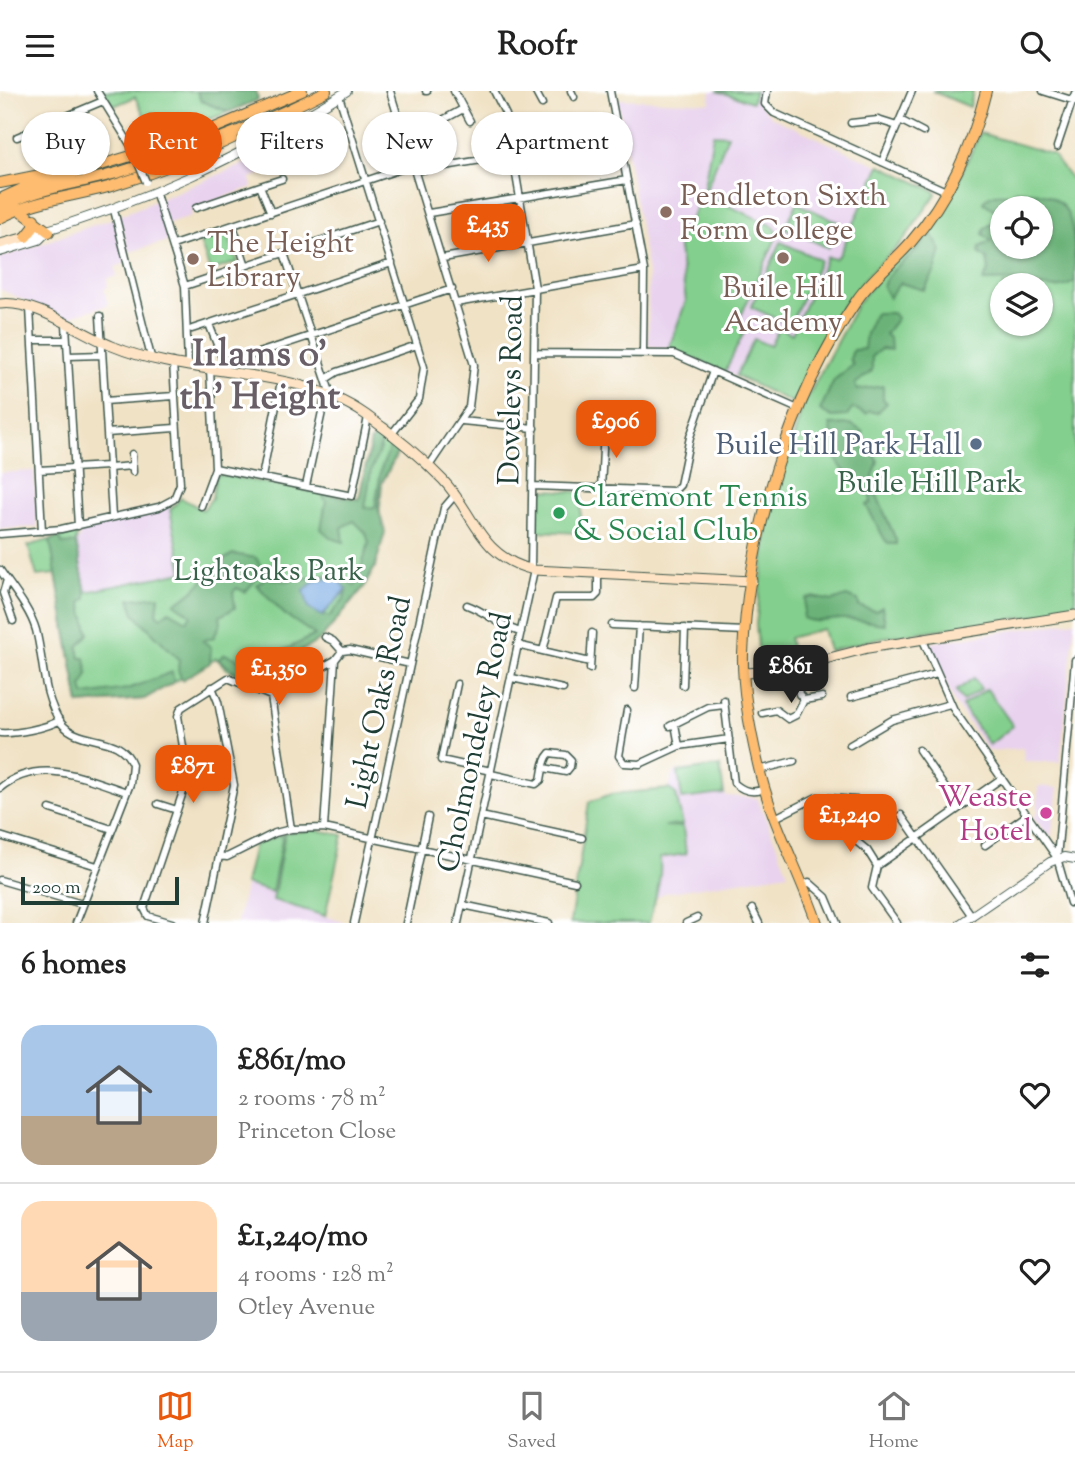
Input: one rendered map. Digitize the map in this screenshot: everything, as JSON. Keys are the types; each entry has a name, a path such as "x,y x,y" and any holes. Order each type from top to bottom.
{"main road":[{"path":"0,198 24,188 191,138 302,91"},
{"path":"286,112 326,91"},
{"path":"816,920 764,789 744,673 745,631 761,522 798,409 857,300 913,240 946,191 974,135 986,91"},
{"path":"0,208 25,197 122,171 236,130"},
{"path":"0,218 18,209 157,172 236,135"},
{"path":"0,183 119,161"},
{"path":"18,209 34,219 47,233"},
{"path":"0,244 26,236 34,227 34,219"},
{"path":"0,304 18,302 102,341 151,357 210,369 223,368 329,394 368,417 429,466 455,495 492,550 506,560 532,569 752,581"},
{"path":"744,673 794,667 922,638 1075,615"}],"street":[{"path":"97,91 131,146 173,245 185,286 188,365"},
{"path":"26,236 47,233 154,195 273,137 347,91"},
{"path":"390,91 397,112"},
{"path":"454,91 470,121"},
{"name":"Doveleys Road","path":"494,91 504,112"},
{"path":"535,91 542,104"},
{"path":"610,91 615,112"},
{"path":"767,91 765,104 774,113 946,191"},
{"path":"1043,91 1074,98 1058,147"},
{"path":"882,162 909,92"},
{"path":"339,96 424,367 421,393 391,435"},
{"path":"17,137 103,101"},
{"path":"457,112 463,109"},
{"path":"851,123 878,120 898,123 923,132"},
{"path":"173,245 386,175"},
{"path":"416,175 474,365 469,407 429,466"},
{"name":"Doveleys Road","path":"517,175 535,288 532,569"},
{"path":"626,175 644,270 643,353"},
{"path":"196,208 282,179"},
{"path":"429,213 627,180"},
{"path":"260,186 271,213"},
{"path":"114,210 151,357"},
{"path":"185,286 379,221"},
{"path":"443,258 636,224"},
{"path":"233,226 246,266"},
{"path":"0,252 39,240 47,233"},
{"path":"284,253 329,394 306,486"},
{"path":"192,329 391,263"},
{"path":"456,303 644,270"},
{"path":"209,324 223,368 311,335 452,289"},
{"path":"30,308 42,531"},
{"path":"100,316 112,517"},
{"path":"66,325 78,526"},
{"path":"32,340 66,340"},
{"path":"326,379 337,372 417,345"},
{"path":"535,353 674,354 798,409"},
{"path":"68,356 102,355"},
{"path":"0,534 78,526 159,507 176,496 180,484 173,362"},
{"path":"201,506 215,468 210,369"},
{"path":"532,486 669,493 677,490 690,437 713,371"},
{"path":"262,477 281,381"},
{"path":"105,401 174,397"},
{"path":"215,468 352,496 368,417"},
{"path":"462,421 534,428"},
{"path":"107,433 175,428"},
{"path":"601,489 604,429"},
{"path":"39,470 108,467 133,469 132,454"},
{"name":"Light Oaks Road","path":"354,923 444,508 455,495"},
{"name":"Cholmondeley Road","path":"458,923 512,678 532,569"},
{"path":"0,570 35,626 48,698 60,720 74,733 108,742 126,753 133,772 76,923"},
{"path":"543,651 556,599 594,598 597,594 598,573"},
{"path":"7,580 3,593 13,621"},
{"path":"467,605 487,612 505,628 521,632"},
{"path":"612,625 745,631"},
{"path":"635,688 639,626"},
{"path":"683,685 685,628"},
{"path":"517,645 590,665 592,633"},
{"path":"325,638 333,641 342,651 410,664"},
{"path":"922,638 950,704 1057,858 1070,903"},
{"path":"271,696 335,660 342,651"},
{"path":"324,828 335,660"},
{"path":"1057,858 1072,719 1075,660"},
{"path":"794,667 799,694 804,700"},
{"path":"851,697 860,699 937,674"},
{"path":"172,923 148,916 144,908 189,775 179,711 230,677 271,696"},
{"path":"512,678 564,689"},
{"path":"457,684 441,760 536,784 541,780 544,768 547,757 552,752 566,755 571,760 566,772 544,768"},
{"path":"205,923 234,786 218,702 212,687"},
{"path":"271,696 292,829"},
{"path":"804,700 822,697"},
{"path":"762,713 776,711 788,719 796,715 804,700"},
{"path":"679,746 672,725 724,702 734,783 741,789 756,792 764,789"},
{"path":"855,746 892,720 950,704"},
{"path":"627,710 619,756 623,762 640,764 679,746 729,739"},
{"path":"0,733 20,734 31,727 52,725 60,720"},
{"path":"919,750 959,808"},
{"path":"759,770 794,761"},
{"path":"1065,768 1075,771"},
{"path":"0,788 32,770 65,773 127,792"},
{"path":"897,923 872,888 877,866 1002,778"},
{"path":"775,818 817,797 867,801"},
{"path":"158,804 177,810"},
{"path":"50,809 112,829"},
{"path":"901,815 972,916"},
{"path":"985,845 1027,815"},
{"path":"481,816 582,838"},
{"path":"406,923 428,817"},
{"path":"219,856 227,857 265,836 292,829 324,828 575,882"},
{"path":"840,828 867,850 877,866"},
{"path":"0,836 97,866"},
{"path":"1046,841 1059,844"},
{"path":"961,923 1057,858 1075,859"},
{"path":"0,880 82,904"},
{"path":"802,885 809,882 823,893 837,923"},
{"path":"463,905 549,923"},
{"path":"752,909 759,923"},
{"path":"686,923 697,918"},
{"path":"805,923 816,920"}],"shaded area":[{"name":"Buile Hill Academy","path":"711,91 762,91 760,105 773,118 935,191 936,194 903,241 867,276 843,306 793,403 673,349 649,346 648,272 631,175 633,112 620,112 618,99 710,103"},
{"path":"236,167 236,175 258,175 250,178 252,187 192,209 191,216 163,225 168,241 129,252 119,216"},
{"path":"114,218 126,263 115,267 117,276 107,279 108,287 104,289 108,305 73,315 69,321 0,289 0,258"},
{"path":"34,471 37,527 0,529 0,473"},
{"path":"169,504 183,571 86,592 75,543 80,538 78,527"},
{"path":"1075,621 1060,762 1024,761 1023,748 988,751 954,702 930,643"},
{"path":"720,765 726,796 757,798 788,873 664,893 654,900 649,923 570,923 589,802 611,794 668,789 675,771"},
{"path":"1038,786 1058,788 1051,838 1033,817 1038,813"},
{"path":"317,830 343,835 325,916 346,923 237,923 254,845 286,833"}],"green space":[{"path":"102,91 197,91 201,101 229,112 222,115 222,112 142,112 135,97 114,106"},
{"path":"197,91 256,91 258,100 229,112 201,101"},
{"path":"717,91 755,91 752,102"},
{"path":"932,91 973,91 970,107"},
{"name":"Buile Hill Park","path":"980,133 1052,154 1075,184 1075,610 879,638 829,651 823,629 789,638 794,660 774,661 758,647 756,624 768,526 802,408 858,302 942,206 957,183"},
{"path":"713,134 728,135 704,195 774,226 778,234 739,320 745,330 725,372 669,348 686,301 677,235 684,233 703,192"},
{"path":"880,165 935,191 936,194 903,241 867,276 843,306 793,403 736,376 754,339 770,346 779,328 792,334 827,257 835,259 840,254"},
{"path":"1016,191 1035,192 1050,196 990,196 990,207 983,202 989,196 1003,193 1011,195"},
{"path":"1053,198 1068,214 1072,227 1075,281 1054,288 1053,273 990,273 990,281 983,281 989,270 987,259 979,253 980,247 990,242 990,259 1053,259"},
{"path":"797,203 840,223 828,248 785,228"},
{"path":"990,225 990,240 983,234"},
{"path":"228,233 238,262 210,271 200,242"},
{"path":"933,235 941,251 935,271 924,290 900,283 889,298 883,287 886,279 917,250 925,237"},
{"path":"781,242 820,260 790,325 751,307"},
{"path":"875,313 893,313 897,318 885,334 890,339 891,350 881,349 872,356 872,371 855,384 857,390 883,386 883,399 887,403 877,413 870,411 866,414 853,408 847,416 832,417 820,410 834,380 853,365 850,359 853,350 864,349 866,333"},
{"path":"851,424 863,432 860,447 875,456 878,461 868,494 858,490 828,448 834,442 830,425"},
{"name":"Lightoaks Park","path":"380,432 400,448 382,483 375,567 364,587 321,639 250,682 227,669 216,658 144,699 79,704 56,574 37,576 28,546 77,532 76,543 86,592 183,572 170,510 181,498 203,510 212,498 216,474 359,500 371,441"},
{"path":"380,432 385,436 371,471 365,508 375,507 381,469 392,442 400,448 382,482 378,507 385,532 375,567 364,587 321,639 250,682 218,659 225,654 254,665 315,635 284,614 257,585 266,577 285,581 327,575 340,576 355,586 369,543 366,533 354,521 342,527 344,542 331,538 321,529 326,501 321,493 359,499 371,441","holes":["337,579 347,589 344,599 330,616 324,616 314,581"]},
{"name":"Claremont Tennis & Social Club","path":"544,490 582,492 580,533 537,531 537,495"},
{"path":"875,491 896,544 889,544 885,540 866,505 871,503 870,496"},
{"path":"60,537 62,544 76,543 86,592 86,599 81,602 89,634 78,647 80,658 85,658 88,674 82,686 84,695 128,689 172,672 174,682 144,699 79,704 50,540"},
{"path":"233,554 256,558 264,571 245,592 237,588 233,592 235,608 220,616 221,623 214,637 203,641 211,647 210,663 182,680 178,670 179,659 134,614 130,599 159,596 157,614 161,617 169,611 187,621 191,615 175,603"},
{"path":"846,596 858,600 859,606 875,611 882,607 885,624 850,619 817,621 803,618 806,599 813,597 833,601"},
{"path":"974,678 981,689 963,701 956,691"},
{"path":"987,689 1013,726 989,745 962,706"},
{"path":"720,766 724,794 682,799 678,772"},
{"path":"669,789 676,794 683,825 664,826 683,827 686,854 660,858 659,882 649,923 570,923 589,802 611,794"},
{"path":"317,830 343,835 325,916 273,900 285,833"},
{"path":"283,834 272,892 245,884 254,845"}],"water":[{"path":"337,579 347,589 322,616 309,608 304,591 314,581"}],"place":[{"name":"Pendleton Sixth Form College","path":"666,212"},
{"name":"Buile Hill Academy","path":"783,258"},
{"name":"The Height Library","path":"193,259"},
{"name":"Buile Hill Park Hall","path":"976,444"},
{"name":"Claremont Tennis & Social Club","path":"559,513"},
{"name":"Weaste Hotel","path":"1046,813"}],"district":[{"name":"Irlams o' th' Height","path":"260,374"}]}
